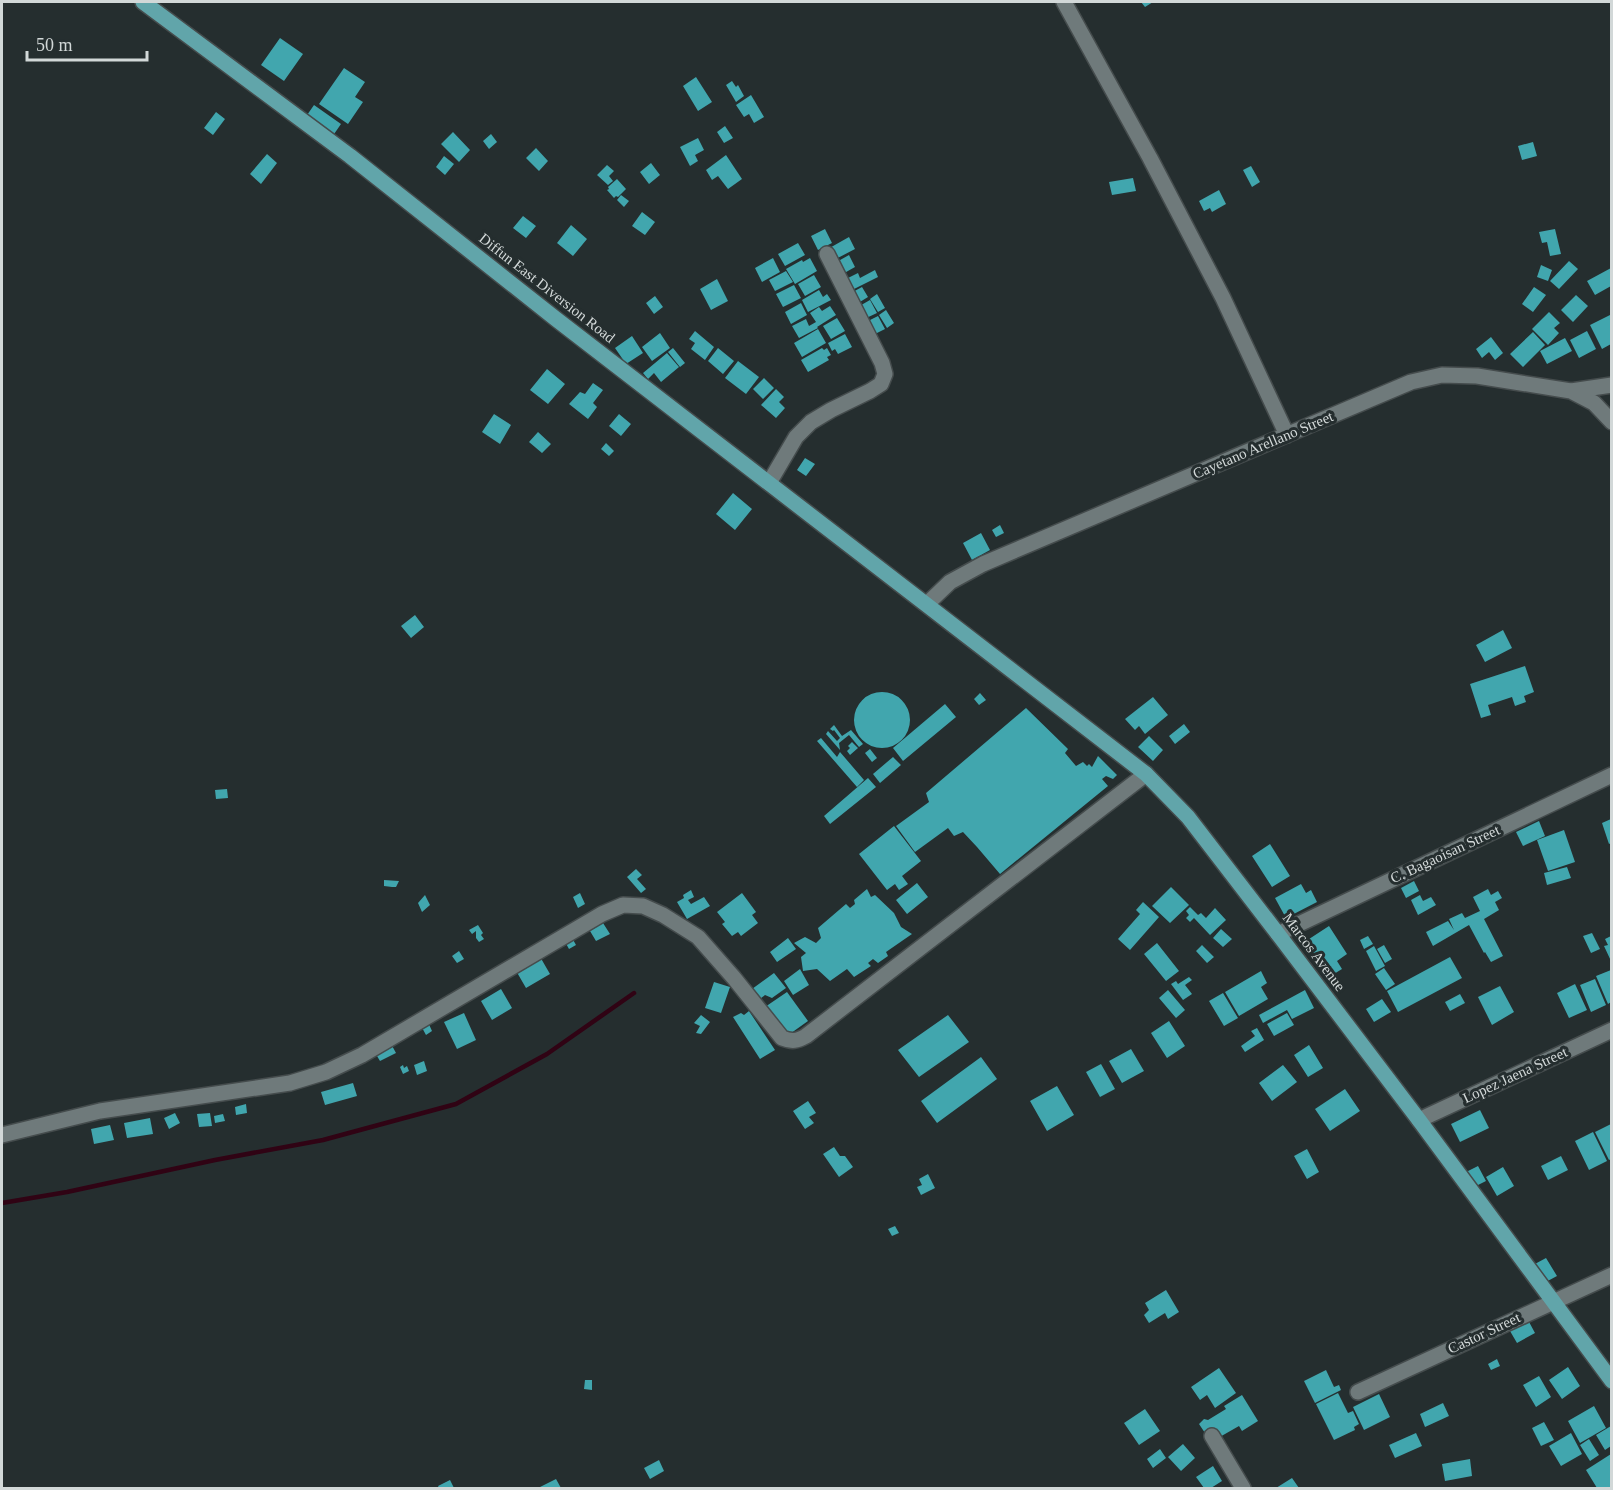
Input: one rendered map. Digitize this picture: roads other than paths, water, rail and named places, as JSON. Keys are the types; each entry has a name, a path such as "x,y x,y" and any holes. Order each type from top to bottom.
{"main road":[{"name":"Diffun East Diversion Road","path":"143,2 350,156 556,319 927,604"},
{"name":"Marcos Avenue","path":"927,604 1146,774 1188,817 1419,1120 1611,1381"}],"street":[{"path":"1064,2 1150,158 1223,298 1287,435"},
{"path":"769,483 796,437 811,422 881,384 885,374 882,363 826,255"},
{"name":"Cayetano Arellano Street","path":"927,604 950,582 982,564 1411,382 1442,375 1477,376 1571,391 1594,403 1611,422"},
{"path":"1571,391 1611,385"},
{"path":"2,1135 100,1111 290,1083 326,1072 362,1054 602,914 623,905 643,906 663,915 699,937 782,1038 790,1041 798,1040 1146,774"},
{"name":"C. Bagaoisan Street","path":"1278,934 1611,775"},
{"name":"Lopez Jaena Street","path":"1419,1120 1611,1030"},
{"name":"Castor Street","path":"1358,1392 1611,1275"},
{"path":"1212,1436 1244,1488"}],"waterway":[{"path":"2,1203 323,1140 456,1104 547,1054 634,993"}]}
